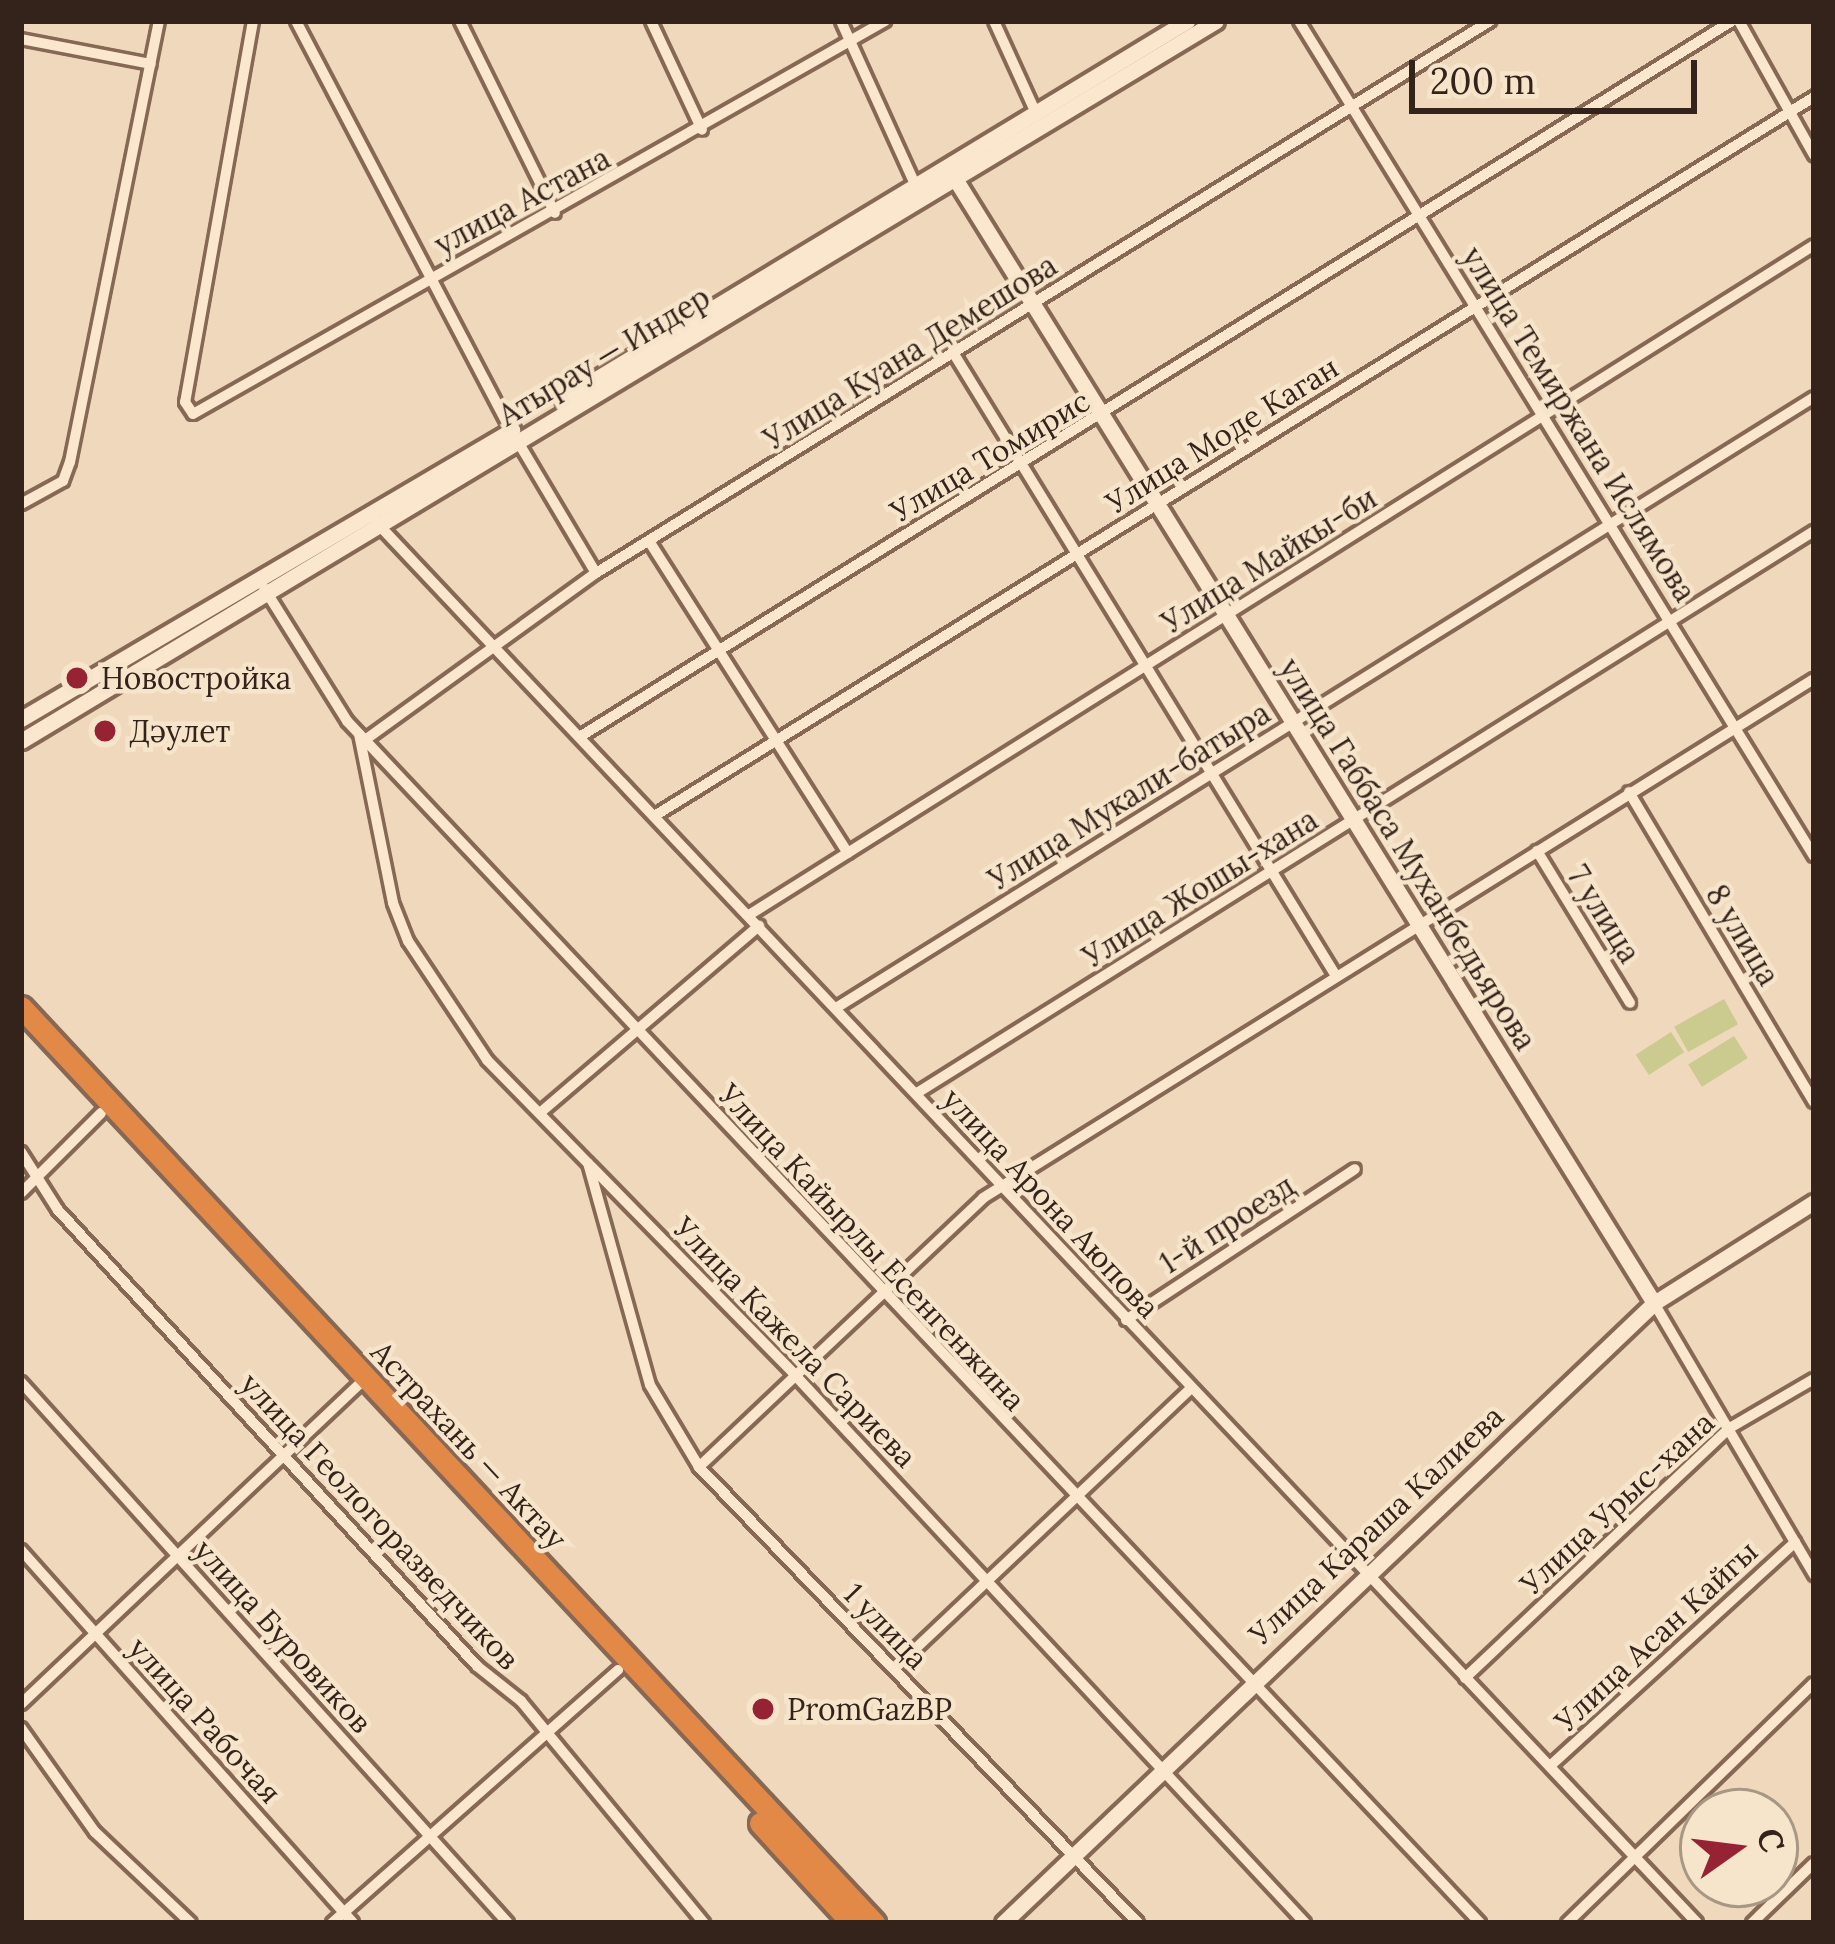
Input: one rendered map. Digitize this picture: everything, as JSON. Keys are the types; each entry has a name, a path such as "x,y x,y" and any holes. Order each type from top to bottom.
{"highway":[{"name":"Астрахань — Актау","path":"21,1007 361,1383 874,1923"},
{"name":"Астрахань — Актау","path":"21,1026 260,1274"},
{"name":"Астрахань — Актау","path":"361,1383 852,1923"}],"main road":[{"name":"Атырау — Индер","path":"514,434 950,172 1216,21"},
{"name":"Атырау — Индер","path":"21,741 916,186 950,172 1182,22"},
{"name":"улица Габбаса Муханбедьярова","path":"950,172 1654,1303"},
{"name":"Атырау — Индер","path":"21,718 263,587"},
{"name":"Улица Караша Калиева","path":"1003,1923 1249,1681 1654,1303 1814,1202"}],"street":[{"path":"21,504 63,481 70,462 159,21"},
{"name":"улица Астана","path":"253,21 185,402 200,413 433,276 555,214 702,130 885,21"},
{"path":"296,21 514,434 596,573"},
{"path":"460,21 555,214"},
{"path":"651,21 702,130"},
{"path":"841,21 916,186"},
{"path":"994,21 1036,113"},
{"name":"улица Темиржана Ислямова","path":"1299,21 1355,102 1670,618 1809,835 1814,856"},
{"name":"Улица Куана Демешова","path":"362,737 488,644 596,573 1490,21"},
{"path":"1735,21 1814,155"},
{"name":"Улица Томирис","path":"581,736 1735,21"},
{"path":"21,39 151,64"},
{"name":"Улица Моде Каган","path":"656,815 1814,97"},
{"name":"Улица Майкы-би","path":"749,915 1814,245"},
{"path":"954,354 1336,976"},
{"name":"Улица Мукали-батыра","path":"836,1008 1814,397"},
{"name":"улица Арона Аюпова","path":"375,520 1696,1923"},
{"name":"Улица Жошы-хана","path":"916,1093 1814,531"},
{"path":"649,541 848,853"},
{"name":"Улица Кайырлы Есенгенжина","path":"263,587 362,737 880,1294 1480,1923"},
{"path":"699,1467 1000,1187 1814,680"},
{"name":"Улица Кажела Сариева","path":"362,737 374,837 408,941 487,1060 794,1374 1306,1923"},
{"name":"8 улица","path":"1629,792 1814,1102"},
{"name":"7 улица","path":"1537,850 1630,1003"},
{"path":"542,1112 759,926"},
{"path":"21,1193 101,1113"},
{"name":"улица Геологоразведчиков","path":"21,1152 41,1174 58,1210 290,1457 461,1650 547,1730 704,1923"},
{"name":"1 улица","path":"588,1160 617,1288 650,1385 699,1467 1138,1923"},
{"name":"1-й проезд","path":"1126,1320 1355,1169"},
{"name":"улица Габбаса Муханбедьярова","path":"1654,1303 1814,1575"},
{"name":"Улица Урыс-хана","path":"1465,1678 1728,1430 1814,1379"},
{"name":"улица Буровиков","path":"21,1382 508,1923"},
{"path":"21,1704 290,1457 361,1383"},
{"path":"894,1669 1191,1388"},
{"name":"Улица Асан Кайгы","path":"1550,1766 1795,1542"},
{"name":"улица Рабочая","path":"21,1550 348,1918"},
{"path":"332,1923 348,1918 427,1833 618,1670"},
{"path":"1568,1923 1814,1683"},
{"path":"21,1728 94,1832 191,1923"},
{"path":"1752,1923 1814,1864"}],"shaded area":[{"path":"1724,999 1738,1024 1688,1052 1674,1027"},
{"path":"1671,1032 1684,1052 1649,1075 1636,1055"},
{"path":"1734,1036 1748,1058 1702,1087 1688,1065"}],"place":[{"name":"Новостройка","path":"77,678"},
{"name":"Дәулет","path":"105,731"},
{"name":"PromGazBP","path":"763,1709"}]}
